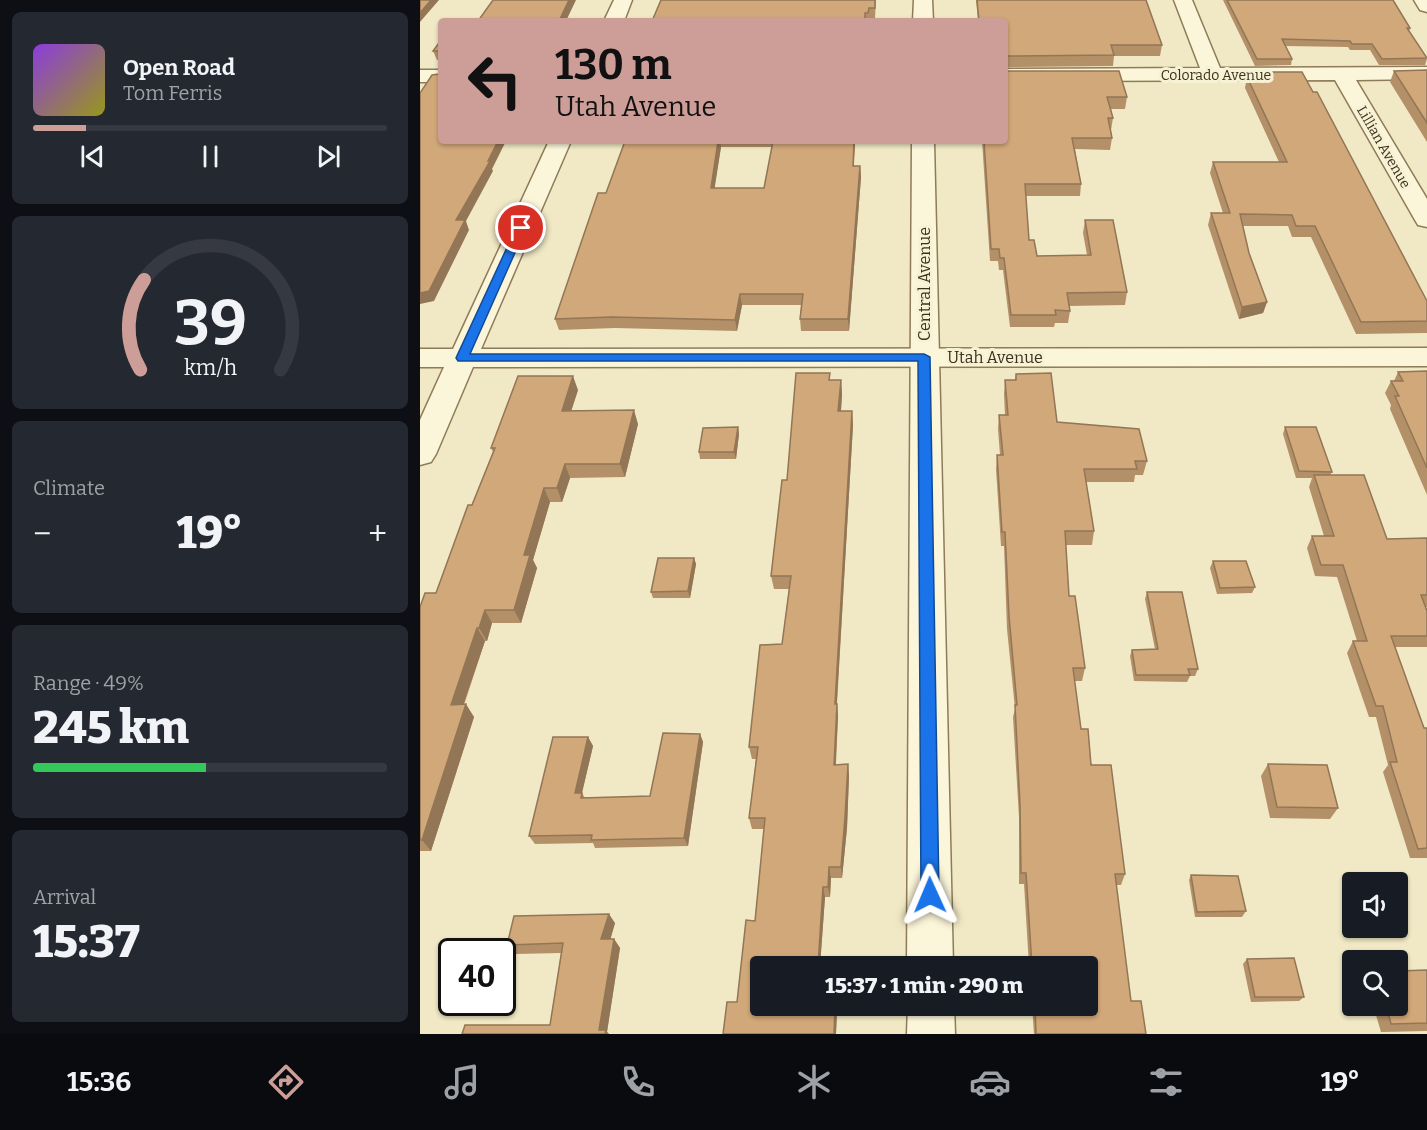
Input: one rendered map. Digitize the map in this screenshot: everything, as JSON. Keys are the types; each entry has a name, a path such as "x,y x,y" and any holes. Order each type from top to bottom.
{"street":[{"path":"615,18 623,0"},
{"path":"923,0 923,18"},
{"path":"1183,0 1213,75"},
{"path":"1422,0 1427,6"},
{"name":"Colorado Avenue","path":"1008,75 1427,73"},
{"name":"Lillian Avenue","path":"1342,74 1427,220"},
{"path":"420,76 438,76"},
{"path":"420,454 559,144"},
{"name":"Central Avenue","path":"923,144 930,956"},
{"name":"Utah Avenue","path":"420,358 1427,357"},
{"path":"930,1016 931,1034"}],"building":[{"path":"420,0 431,0 420,13"},
{"path":"493,0 569,0 560,18 480,18"},
{"path":"661,0 875,0 875,8 869,8 868,13 865,13 865,18 653,18"},
{"path":"977,0 1146,0 1162,45 1111,45 1114,55 1008,56 1008,18 979,18"},
{"path":"1227,0 1393,0 1410,28 1407,28 1427,58 1382,59 1372,44 1352,44 1350,41 1282,39 1292,59 1257,59"},
{"path":"1427,70 1427,123 1394,71"},
{"path":"1008,71 1119,71 1127,97 1107,97 1113,118 1108,118 1112,138 1072,138 1081,184 1025,184 1029,240 1034,240 1037,256 1091,255 1085,220 1113,220 1127,292 1067,293 1070,311 1055,310 1056,315 1011,315 1004,258 1000,258 999,249 991,249 984,144 1008,144"},
{"path":"1267,72 1302,72 1313,92 1317,92 1427,301 1427,321 1361,322 1315,226 1296,226 1292,215 1240,214 1249,253 1267,302 1242,307 1211,213 1230,213 1213,162 1287,162 1247,77 1270,77"},
{"path":"438,74 438,144 496,144 488,161 490,161 456,220 465,220 429,291 420,293 420,93 432,75"},
{"path":"624,144 718,144 711,188 764,188 772,144 854,144 853,166 860,166 848,319 800,319 803,294 740,294 735,320 612,317 555,319 598,193 606,193"},
{"path":"1427,371 1427,468 1395,396 1399,396 1391,381 1403,381 1398,372"},
{"path":"796,373 830,373 829,380 841,380 838,411 852,411 835,704 837,704 834,765 848,764 841,867 829,867 828,887 823,887 819,956 750,956 750,1016 835,1016 834,1034 723,1034 727,1002 737,1002 746,920 755,921 765,818 749,818 758,747 749,747 760,645 782,644 791,576 771,576 782,480 787,480"},
{"path":"1051,373 1057,422 1139,429 1147,461 1135,461 1137,469 1084,469 1094,531 1065,531 1069,596 1075,596 1085,668 1073,668 1081,729 1088,729 1091,765 1111,765 1125,874 1115,874 1131,1001 1141,1001 1146,1034 1036,1034 1035,1016 1098,1016 1098,956 1031,956 1026,873 1021,873 1015,705 1017,705 1009,616 1005,532 1002,532 997,455 1003,455 999,415 1008,415 1005,380 1016,380 1016,374"},
{"path":"518,376 573,376 562,411 634,410 620,464 565,464 557,488 544,488 524,555 530,555 514,610 485,610 479,628 477,628 451,705 466,704 422,840 420,840 420,607 425,593 436,593 468,505 472,505 495,448 491,448"},
{"path":"738,427 734,452 699,452 703,428"},
{"path":"1285,427 1316,427 1332,472 1299,471"},
{"path":"1314,475 1364,475 1387,539 1427,538 1427,595 1421,595 1427,611 1427,636 1391,636 1424,728 1427,728 1427,848 1418,849 1390,762 1397,762 1383,706 1376,706 1353,641 1367,641 1343,565 1321,565 1312,536 1334,536"},
{"path":"658,558 694,558 688,591 651,592"},
{"path":"1213,561 1246,561 1255,587 1220,588"},
{"path":"1147,592 1182,592 1198,669 1188,669 1190,675 1136,675 1132,650 1158,649"},
{"path":"663,733 700,734 684,838 591,840 592,835 529,836 553,737 588,737 575,793 582,793 581,798 650,796"},
{"path":"1268,764 1327,765 1338,808 1277,807"},
{"path":"1191,875 1238,876 1246,911 1197,912"},
{"path":"609,914 601,939 614,939 599,1030 606,1030 605,1034 462,1034 465,1025 550,1025 563,943 516,945 516,938 509,938 514,916"},
{"path":"1294,958 1304,997 1255,997 1247,959"},
{"path":"1427,970 1427,1023 1391,1024 1389,1016 1408,1016 1408,971"}],"route":[{"path":"521,228 462,358 924,357 930,895"}]}
